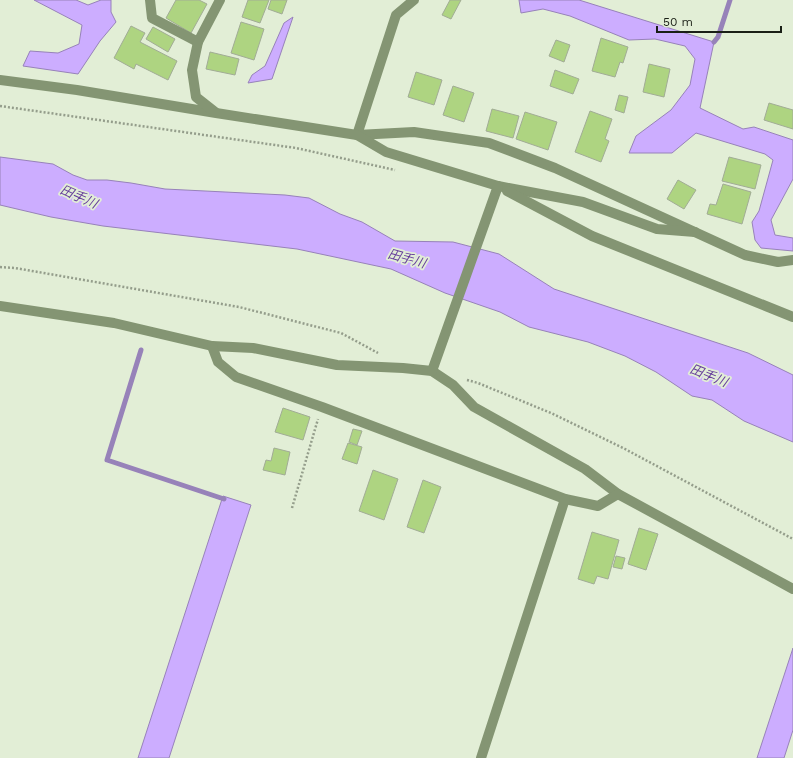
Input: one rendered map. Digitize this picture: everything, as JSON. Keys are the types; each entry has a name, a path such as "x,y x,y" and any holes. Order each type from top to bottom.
{"street":[{"path":"150,0 152,18 198,42"},
{"path":"216,113 196,97 192,70 198,42 220,0"},
{"path":"357,135 396,15 414,0"},
{"path":"0,80 77,90 357,135 414,132 489,143 555,168 745,255 778,262 793,260"},
{"path":"357,135 386,152 498,186 583,202 657,229 694,232"},
{"path":"432,371 498,186"},
{"path":"498,186 592,236 793,317"},
{"path":"0,306 114,323 212,346 253,348 336,365 404,368 432,371 454,385 474,407 585,469 618,494 793,589"},
{"path":"212,346 218,362 236,377 322,407 565,499 598,506 618,494"},
{"path":"481,758 565,499"}],"path":[{"path":"0,106 296,148 397,170"},
{"path":"0,266 238,307 341,333 382,356"},
{"path":"462,379 478,383 551,413 625,450 793,539"},
{"path":"292,508 322,407"}],"water":[{"path":"34,0 76,0 88,5 101,0 111,0 111,12 116,22 100,41 78,74 23,66 30,51 58,53 79,44 82,25"},
{"path":"519,0 579,0 714,42 700,108 743,129 754,127 793,140 793,179 771,220 775,235 793,238 793,251 761,248 755,240 752,222 759,211 773,160 765,154 696,133 672,153 629,153 636,136 671,110 690,85 695,59 685,46 655,39 629,40 570,16 543,9 521,13"},
{"path":"293,17 272,79 248,83 252,75 265,66 284,23"},
{"name":"田手川","path":"0,157 53,164 73,175 87,180 107,180 165,189 285,195 309,198 340,214 362,222 395,241 453,242 499,254 554,289 748,353 793,375 793,442 744,421 712,400 692,396 656,372 625,356 588,342 529,327 500,312 445,293 391,269 297,249 103,226 51,217 0,205"},
{"path":"223,496 251,505 169,758 138,758"},
{"path":"793,648 793,730 784,758 757,758"}],"building":[{"path":"176,0 199,0 207,4 191,33 166,18"},
{"path":"248,0 269,0 260,23 242,17"},
{"path":"271,0 287,0 282,14 268,9"},
{"path":"450,0 461,0 451,19 442,15"},
{"path":"241,22 264,29 254,60 231,53"},
{"path":"131,26 145,33 140,42 177,61 168,80 136,64 134,69 114,58"},
{"path":"153,27 175,39 168,52 146,39"},
{"path":"601,38 628,47 623,63 620,62 615,77 592,71"},
{"path":"556,40 570,45 564,62 549,56"},
{"path":"210,52 239,59 235,75 206,69"},
{"path":"649,64 670,69 664,97 643,92"},
{"path":"555,70 579,79 573,94 550,86"},
{"path":"416,72 442,80 434,105 408,97"},
{"path":"453,86 474,93 464,122 443,115"},
{"path":"619,95 628,97 624,113 615,110"},
{"path":"769,103 793,110 793,129 764,120"},
{"path":"492,109 519,116 513,138 486,131"},
{"path":"590,111 612,119 605,139 609,141 601,162 575,152"},
{"path":"525,112 557,122 548,150 516,139"},
{"path":"729,157 761,165 755,189 722,181"},
{"path":"678,180 696,190 684,209 667,199"},
{"path":"723,184 751,192 742,224 707,214 710,204 716,205"},
{"path":"283,408 310,417 303,440 275,432"},
{"path":"353,429 362,431 357,445 349,442"},
{"path":"348,443 362,447 357,464 342,459"},
{"path":"274,448 290,452 285,475 263,470 266,460 271,461"},
{"path":"373,470 398,479 384,520 359,511"},
{"path":"423,480 441,487 424,533 407,527"},
{"path":"639,528 658,534 646,570 628,564"},
{"path":"592,532 619,540 608,579 597,576 594,584 578,579"},
{"path":"616,556 625,558 622,569 613,567"}],"waterway":[{"path":"714,42 718,37 730,0"},
{"path":"141,350 107,460 224,499"}]}
